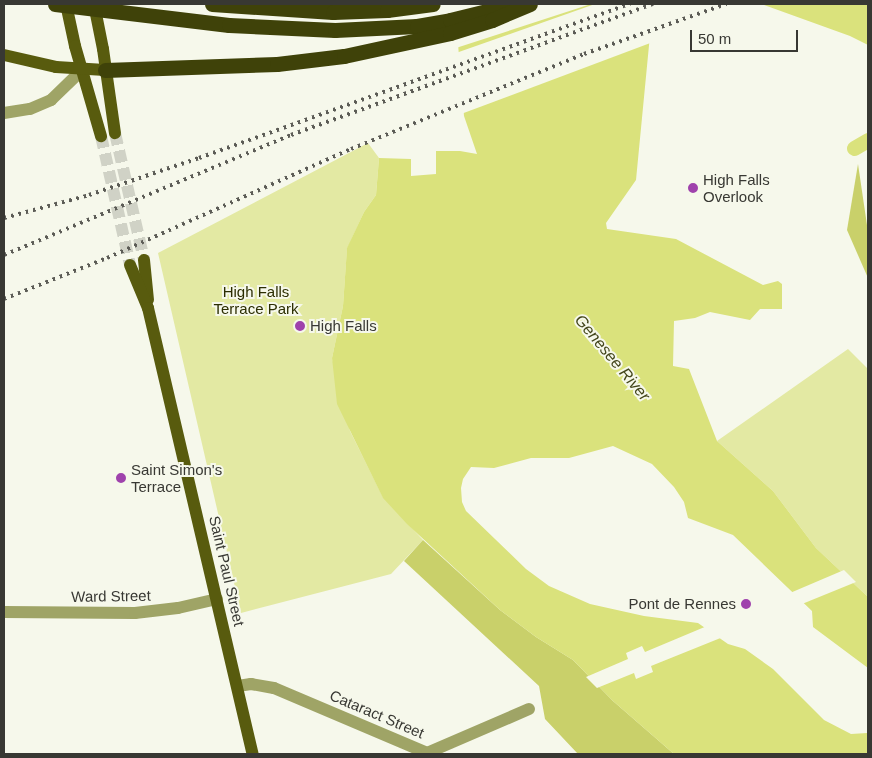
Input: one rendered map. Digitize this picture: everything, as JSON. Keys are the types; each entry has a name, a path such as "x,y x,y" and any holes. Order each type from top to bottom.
{"highway":[{"path":"55,4 201,22 282,29 363,30 450,27 492,20 530,4"},
{"path":"212,4 334,12 387,10 433,4"},
{"path":"105,70 246,65 329,59 384,49 515,4"}],"main road":[{"path":"66,4 101,136"},
{"path":"94,4 114,133"},
{"path":"4,55 41,64 82,70 105,70"},
{"name":"Saint Paul Street","path":"144,260 148,308 253,754"},
{"name":"Saint Paul Street","path":"130,265 148,308"}],"street":[{"path":"4,113 30,109 44,104 57,95 82,70"},
{"name":"Ward Street","path":"4,612 134,613 191,606 216,599"},
{"name":"Cataract Street","path":"238,686 251,684 274,688 427,753 529,709"}],"green space":[{"name":"High Falls Terrace Park","path":"368,143 379,158 376,195 364,212 347,249 343,306 332,358 350,431 383,497 423,540 391,574 241,613 158,253"},
{"path":"848,349 868,369 868,597 816,548 773,491 717,441"}],"shaded area":[{"path":"858,164 868,232 868,278 847,230"},
{"path":"423,540 500,610 536,637 573,660 613,701 674,754 578,754 545,719 539,686 404,561"}],"water":[{"name":"Genesee River","path":"461,4 653,4 636,180 606,223 607,229 676,239 763,285 778,281 782,284 782,309 760,309 750,320 710,312 695,318 674,321 673,366 689,369 717,441 773,491 816,548 868,597 868,668 813,627 812,611 733,535 688,518 684,502 674,487 652,464 613,446 569,458 531,458 494,468 471,467 463,479 461,488 462,502 466,511 526,569 549,586 590,604 644,616 698,623 728,644 745,649 773,669 824,720 851,734 867,733 868,730 868,754 674,754 613,701 573,660 536,637 500,610 407,524 383,498 337,404 332,358 343,306 347,248 364,212 376,195 379,158 411,159 411,176 436,174 436,151 460,151 477,154 464,116 458,44"},
{"path":"761,4 868,5 868,45 850,36"}],"pier":[{"path":"458,4 591,4 456,48"},
{"path":"595,4 656,4 653,42 461,114 456,53"},
{"path":"844,570 856,582 802,604 790,593"},
{"path":"707,626 723,637 651,666 653,672 636,679 634,673 597,688 586,677 628,659 626,653 642,646 645,652"}],"waterway":[{"path":"854,148 868,140"}],"tunnel":[{"path":"115,133 144,260"},
{"path":"101,136 130,265"}],"railway":[{"path":"4,218 89,195 199,158 630,4"},
{"path":"4,255 291,135 653,4"},
{"path":"4,299 107,258 351,149 584,54 726,4"}],"place":[{"name":"High Falls Overlook","path":"693,188"},
{"name":"High Falls","path":"300,326"},
{"name":"Saint Simon's Terrace","path":"121,478"},
{"name":"Pont de Rennes","path":"746,604"}]}
